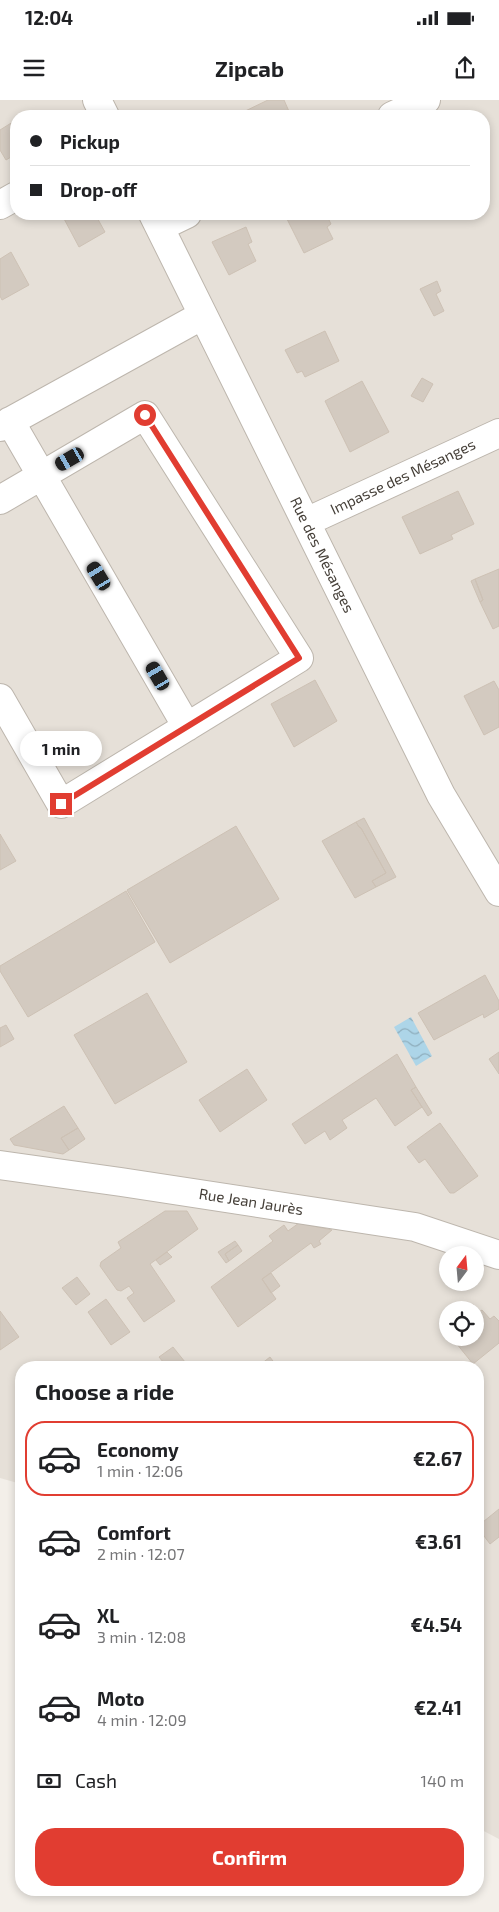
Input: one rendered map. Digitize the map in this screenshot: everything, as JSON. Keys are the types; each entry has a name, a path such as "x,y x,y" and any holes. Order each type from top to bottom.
{"street":[{"path":"405,110 426,100"},
{"name":"Rue des Mésanges","path":"156,220 441,795 499,892"},
{"path":"187,726 40,476 5,424 203,315"},
{"path":"0,500 145,415 299,658 61,804 0,698"},
{"name":"Impasse des Mésanges","path":"306,522 499,433"},
{"name":"Rue Jean Jaurès","path":"0,1165 415,1227 499,1254"}],"shaded area":[{"path":"0,100 499,100 499,1839 484,1831 484,1361 15,1361 15,1482 0,1478"}],"water":[{"path":"411,1017 432,1056 416,1066 394,1027"}],"building":[{"path":"268,100 284,100 288,110 247,110"},
{"path":"10,124 10,158 6,160 0,150 0,130"},
{"path":"65,220 98,220 105,232 79,247"},
{"path":"288,220 329,220 331,224 327,227 333,239 304,253"},
{"path":"246,227 252,242 248,244 256,261 229,275 212,242"},
{"path":"11,252 29,285 2,300 0,296 0,259"},
{"path":"437,281 441,291 436,294 444,311 434,316 420,289"},
{"path":"325,331 339,361 305,377 302,371 297,373 285,350"},
{"path":"422,378 433,384 423,402 411,396"},
{"path":"362,381 389,432 350,452 325,401"},
{"path":"458,491 474,524 451,535 453,539 420,554 402,517"},
{"path":"499,569 499,626 493,629 480,602 483,600 475,579"},
{"path":"475,579 483,600 480,602 471,581"},
{"path":"315,680 337,721 294,747 271,704"},
{"path":"494,681 499,690 499,727 484,735 464,696"},
{"path":"364,818 396,877 376,887 372,881 386,873 356,822"},
{"path":"356,822 386,873 372,881 376,887 355,898 322,841"},
{"path":"236,826 279,899 170,963 127,890"},
{"path":"0,834 16,861 0,870"},
{"path":"126,891 155,942 28,1017 0,971 0,966"},
{"path":"485,975 499,1001 499,1009 484,1018 483,1014 434,1040 418,1013"},
{"path":"147,993 187,1062 115,1104 74,1035"},
{"path":"6,1025 14,1039 0,1047 0,1028"},
{"path":"499,1052 499,1074 489,1059"},
{"path":"397,1054 416,1087 411,1090 422,1107 395,1126 376,1098 342,1120 347,1128 330,1140 325,1131 305,1144 292,1124"},
{"path":"247,1069 267,1100 220,1132 199,1100"},
{"path":"416,1087 432,1113 428,1116 411,1090"},
{"path":"64,1106 78,1128 61,1138 69,1150 63,1154 14,1145 10,1139"},
{"path":"440,1123 478,1176 454,1193 450,1193 425,1159 419,1163 407,1147"},
{"path":"78,1128 85,1139 69,1150 61,1138"},
{"path":"165,1211 187,1211 198,1229 150,1264 175,1301 144,1322 127,1298 134,1293 129,1286 121,1291 117,1290 100,1266 101,1262 121,1248 118,1242"},
{"path":"299,1223 332,1230 319,1241 321,1244 314,1248 311,1243 262,1279 276,1299 238,1327 211,1287 273,1241 269,1236 284,1225 288,1231"},
{"path":"235,1241 238,1245 225,1254 229,1261 226,1263 218,1252"},
{"path":"238,1245 242,1251 229,1261 225,1254"},
{"path":"167,1252 172,1257 160,1265 156,1260"},
{"path":"271,1273 280,1286 271,1293 262,1279"},
{"path":"77,1277 90,1294 76,1305 62,1288"},
{"path":"106,1299 130,1332 111,1345 88,1312"},
{"path":"0,1311 19,1337 0,1350"},
{"path":"484,1312 490,1319 494,1316 499,1321 499,1343 477,1361 471,1361 458,1346 484,1346"},
{"path":"173,1347 184,1361 162,1361 159,1357"},
{"path":"270,1357 273,1361 265,1361"},
{"path":"499,1509 499,1537 490,1544 484,1536 484,1521"}],"route":[{"path":"61,804 299,658 145,415"}]}
